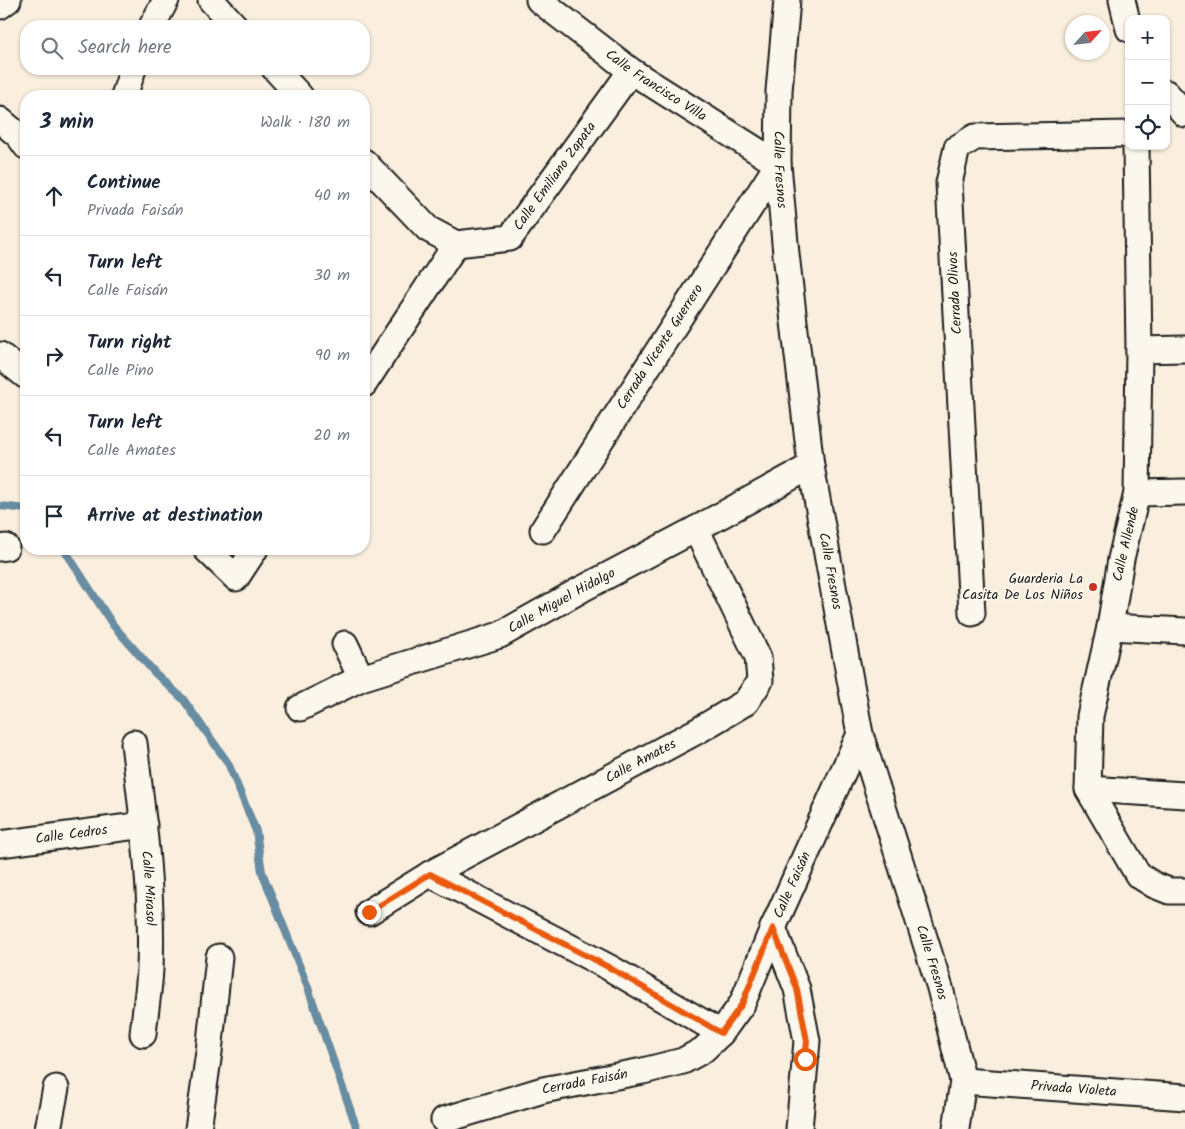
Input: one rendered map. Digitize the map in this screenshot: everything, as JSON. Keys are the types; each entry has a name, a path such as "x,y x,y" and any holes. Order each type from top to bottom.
{"street":[{"path":"0,6 8,0"},
{"path":"211,0 229,20"},
{"name":"Calle Francisco Villa","path":"539,0 631,71 778,164"},
{"name":"Calle Fresnos","path":"787,0 779,91 778,164 786,254 811,466 860,734 940,988 963,1081 956,1129"},
{"path":"1122,0 1126,15"},
{"name":"Calle Emiliano Zapata","path":"456,244 510,238 631,71"},
{"path":"126,90 131,75"},
{"path":"281,75 294,90"},
{"path":"1170,97 1185,114"},
{"path":"0,120 20,137"},
{"name":"Cerrada Olivos","path":"972,613 949,183 956,148 975,137 1125,134"},
{"name":"Calle Allende","path":"1088,789 1090,716 1110,627 1121,558 1137,493 1139,350 1136,150"},
{"name":"Cerrada Vicente Guerrero","path":"543,530 778,164"},
{"path":"370,168 428,229 456,244 370,375"},
{"path":"1139,350 1185,349"},
{"path":"0,355 20,371"},
{"name":"Calle Miguel Hidalgo","path":"300,708 362,678 500,635 811,466"},
{"path":"1137,493 1185,492"},
{"name":"Calle Amates","path":"369,912 430,874 699,730 746,702 760,681 758,657 696,529"},
{"path":"212,555 236,578 251,555"},
{"path":"1110,627 1185,631"},
{"path":"345,644 362,678"},
{"name":"Calle Faisán","path":"721,1033 742,1004 773,928 860,734"},
{"name":"Calle Mirasol","path":"134,743 144,825 151,926 150,971 143,1034"},
{"path":"1088,789 1185,795"},
{"path":"1088,789 1138,876 1169,891 1185,891"},
{"name":"Calle Cedros","path":"0,844 144,825"},
{"path":"430,874 610,968 721,1033"},
{"path":"773,928 797,989 807,1041 799,1129"},
{"path":"198,1129 209,1052 219,957"},
{"name":"Cerrada Faisán","path":"444,1120 543,1090 643,1071 683,1061 703,1050 721,1033"},
{"name":"Privada Violeta","path":"963,1081 1185,1097"},
{"path":"48,1129 56,1088"}],"waterway":[{"path":"0,506 20,508"},
{"path":"68,555 113,625 155,673 183,699 228,763 256,831 262,872 307,985 357,1129"}],"place":[{"name":"Guarderia La Casita De Los Niños","path":"1093,587"}],"route":[{"path":"369,912 430,874 610,968 721,1033 742,1004 773,928 797,989 807,1041 805,1059"}]}
